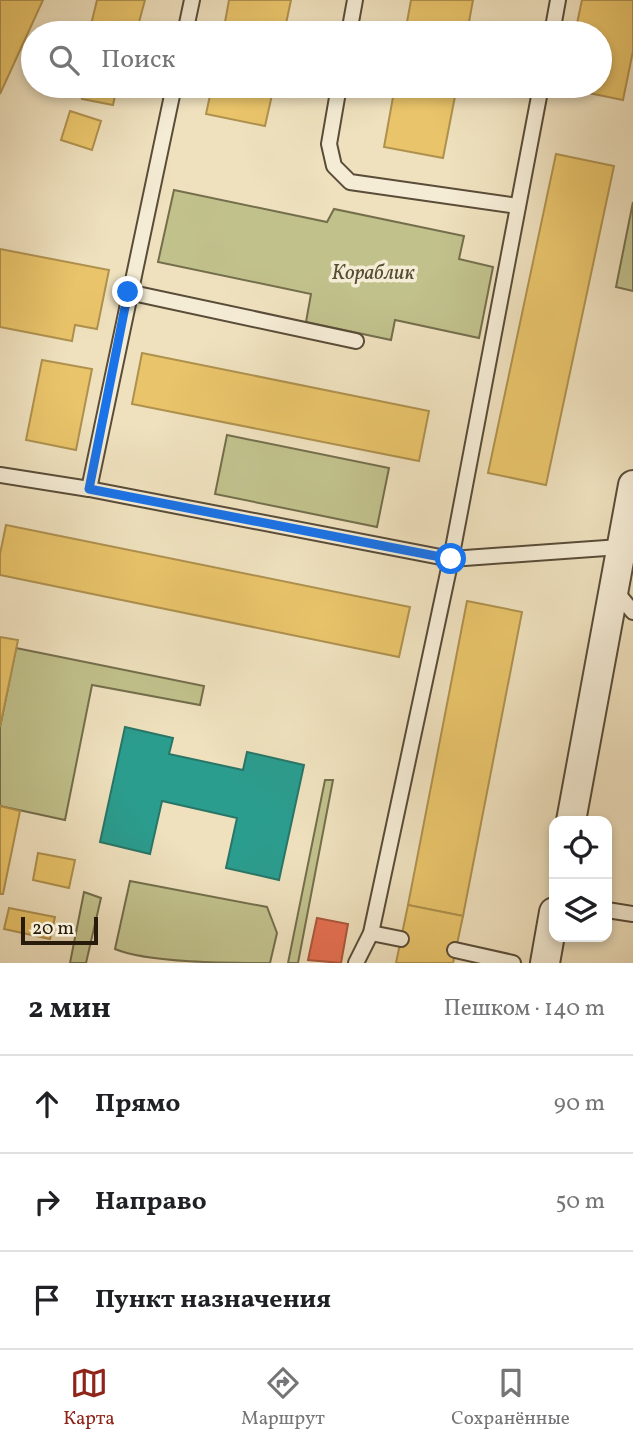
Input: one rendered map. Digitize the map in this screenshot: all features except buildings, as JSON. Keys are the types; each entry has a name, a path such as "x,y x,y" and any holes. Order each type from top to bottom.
{"street":[{"path":"572,816 633,485"},
{"path":"545,963 549,940"}],"lane":[{"path":"188,21 192,0"},
{"path":"351,21 355,0"},
{"path":"554,21 558,0"},
{"path":"89,489 128,292 171,98"},
{"path":"337,98 328,144 334,166 350,182 518,206"},
{"path":"356,963 371,933 451,559 539,98"},
{"path":"128,292 356,341"},
{"path":"0,475 89,489 451,559 621,547"},
{"path":"613,587 633,612"},
{"path":"612,911 633,914"},
{"path":"371,933 401,939"},
{"path":"455,950 513,963"}],"green space":[{"name":"Кораблик","path":"174,190 327,222 334,209 464,236 459,259 493,267 479,338 395,320 391,340 306,322 311,294 158,262"},
{"path":"633,202 633,291 616,287"},
{"path":"227,435 389,468 377,527 215,494"},
{"path":"16,648 204,686 200,705 92,685 65,820 0,806 0,727"},
{"path":"325,780 333,780 298,963 288,963"},
{"path":"130,881 267,907 277,933 270,963 168,960 115,949"},
{"path":"84,892 101,898 86,963 70,963"}],"route":[{"path":"128,292 89,489 451,559"}]}
